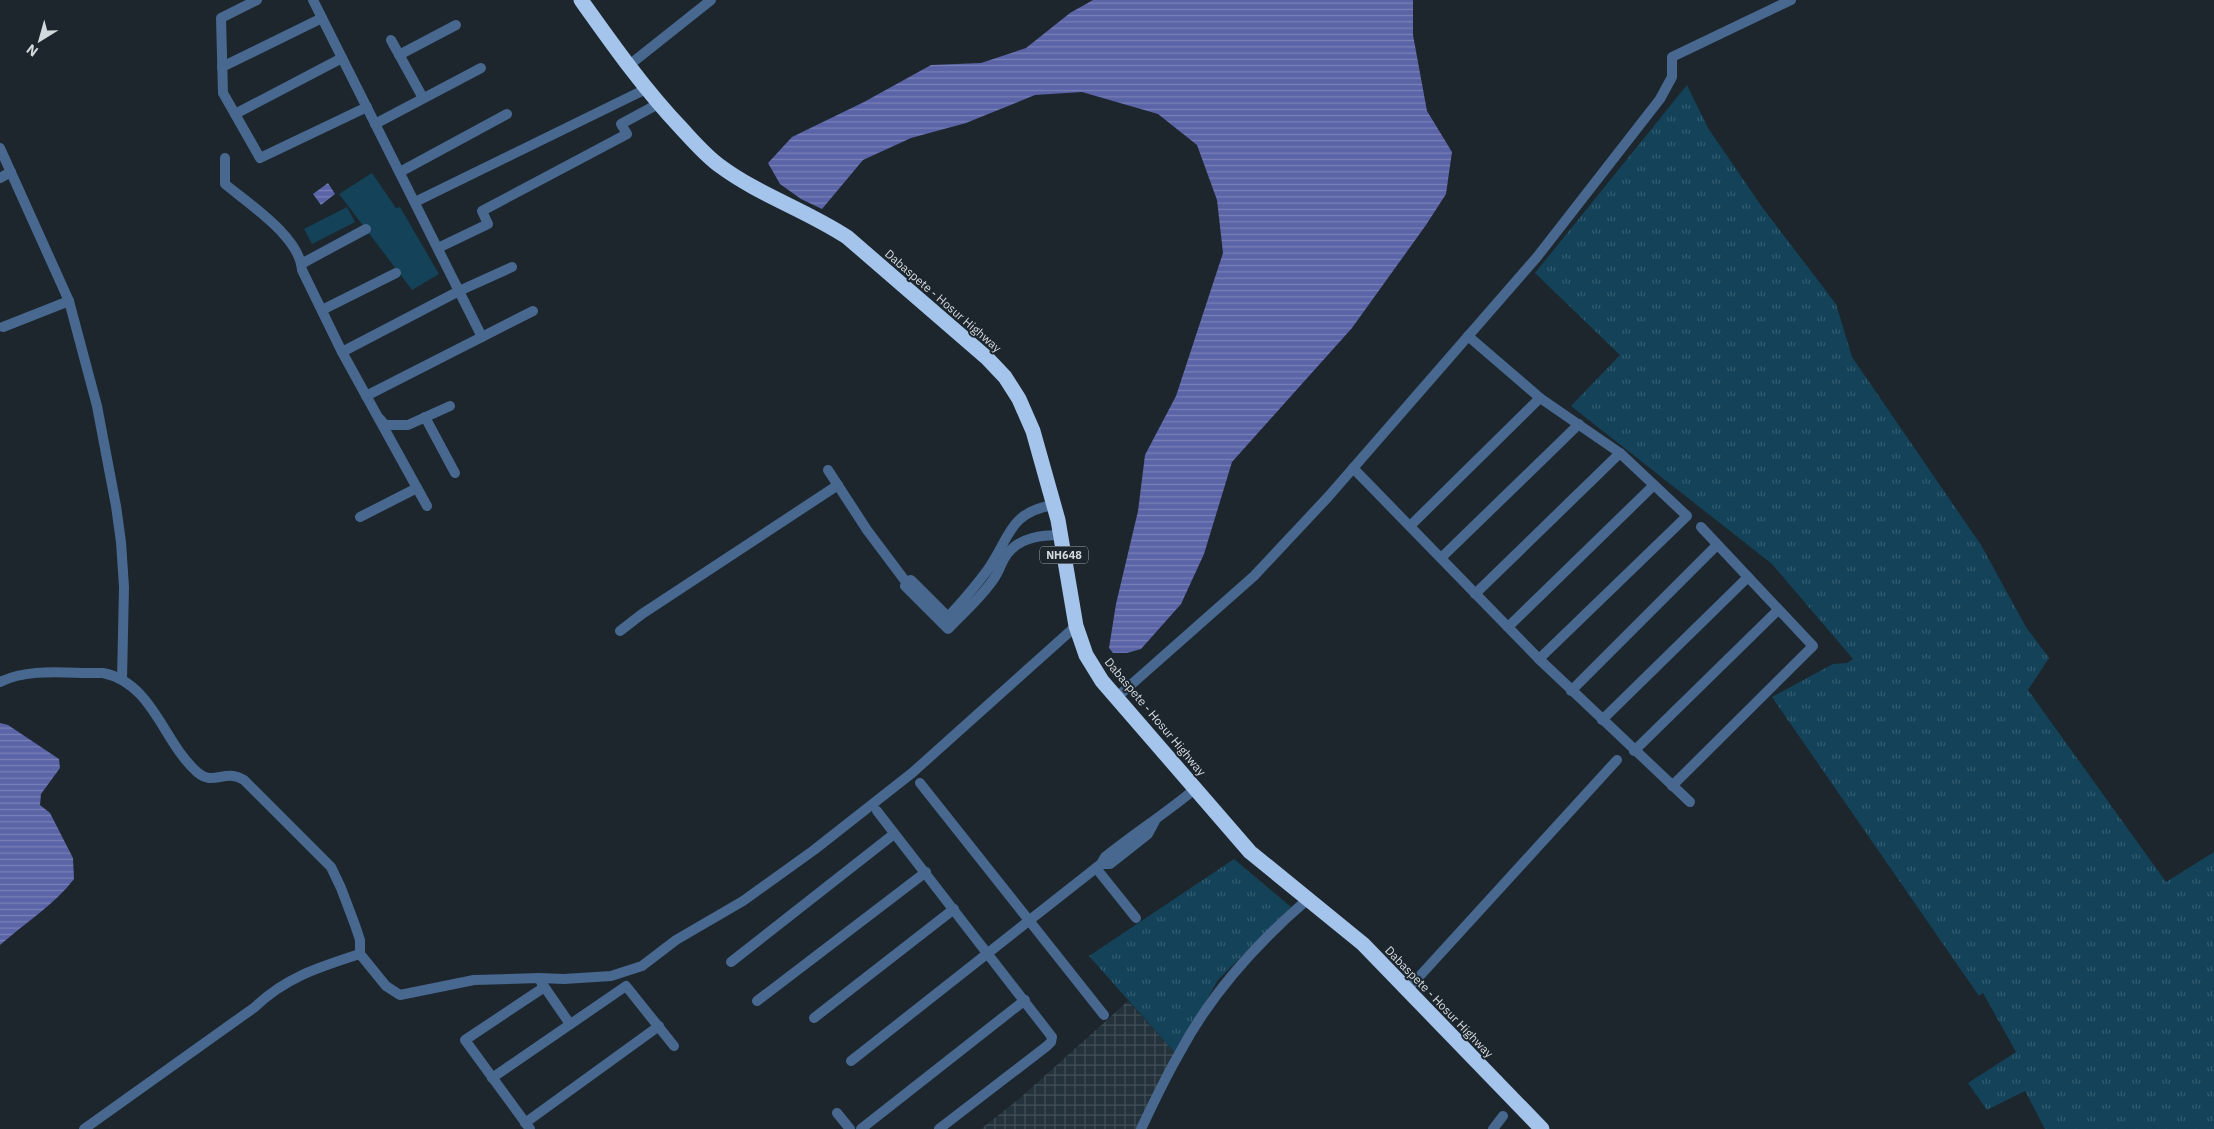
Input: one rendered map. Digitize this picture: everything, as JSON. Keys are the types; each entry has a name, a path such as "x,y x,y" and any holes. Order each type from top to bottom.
{"highway":[{"name":"Dabaspete - Hosur Highway","path":"581,0 658,104 697,146 719,166 740,180 829,225 847,237 987,358 1005,377 1019,399 1034,431 1061,535 1076,626 1086,655 1102,680 1250,852 1362,944 1542,1129"}],"street":[{"path":"257,0 236,5 221,18 223,92 260,158 367,107"},
{"path":"313,0 482,337"},
{"path":"628,66 711,0"},
{"path":"1116,698 1254,576 1353,468 1537,257 1660,99 1672,77 1672,57 1791,0"},
{"path":"222,68 322,18"},
{"path":"399,55 456,25"},
{"path":"391,40 423,98"},
{"path":"235,114 342,58"},
{"path":"376,124 481,68"},
{"path":"415,202 646,89"},
{"path":"438,248 488,224 482,211 627,134 621,124 658,104"},
{"path":"400,172 507,114"},
{"path":"0,148 69,300 97,406 116,506 124,587 122,679"},
{"path":"225,158 225,184 289,239 342,352 427,506"},
{"path":"0,178 12,172"},
{"path":"301,264 366,230"},
{"path":"342,352 459,291 512,267"},
{"path":"322,310 396,273"},
{"path":"3,327 69,300"},
{"path":"366,396 533,311"},
{"path":"1468,336 1540,398 1620,453 1687,516 1538,659"},
{"path":"1410,526 1540,398"},
{"path":"376,414 385,425 408,425 450,406"},
{"path":"425,417 455,473"},
{"path":"1441,558 1579,424"},
{"path":"1475,594 1620,453"},
{"path":"1353,468 1538,659 1690,802"},
{"path":"828,470 867,530 906,582 905,586 948,629 995,578 1008,553 1015,546 1024,540 1042,536 1061,535"},
{"path":"620,631 642,614 838,484"},
{"path":"1508,627 1654,485"},
{"path":"360,517 417,488"},
{"path":"906,582 911,580 948,617 986,572 1013,526 1022,516 1037,507 1054,505"},
{"path":"1672,786 1813,646 1701,527"},
{"path":"1571,691 1718,545"},
{"path":"1602,720 1748,577"},
{"path":"1634,751 1778,610"},
{"path":"0,682 10,677 33,674 103,673 122,679 137,691 187,761 198,773 212,778 229,774 244,780 331,867 355,925 360,940 360,954 386,986 400,995 474,980 564,979 611,976 642,966 676,940 743,901 814,850 912,773 1076,626"},
{"path":"1407,990 1618,760"},
{"path":"920,782 1104,1015"},
{"path":"850,1061 1099,866 1105,857 1142,827 1155,821 1195,789"},
{"path":"877,811 1052,1037 1052,1042 939,1129"},
{"path":"731,962 894,834"},
{"path":"1099,866 1136,918"},
{"path":"757,1001 926,872"},
{"path":"1141,1129 1179,1053 1200,1019 1235,972 1308,899"},
{"path":"814,1018 954,908"},
{"path":"84,1129 255,1007 270,992 303,973 360,954"},
{"path":"539,978 543,988 570,1024"},
{"path":"492,1078 626,986 674,1046"},
{"path":"543,988 465,1040 527,1126 659,1026"},
{"path":"861,1129 1025,1000"},
{"path":"838,1113 850,1129"},
{"path":"1493,1129 1504,1116"}],"shaded area":[{"path":"1128,1001 1176,1054 1138,1129 981,1129 1019,1099"}],"green space":[{"path":"1687,85 1708,128 1762,207 1836,304 1852,357 1981,545 2026,627 2049,658 2028,690 2166,882 2214,852 2214,1129 2045,1129 2025,1091 1987,1110 1968,1083 2016,1052 1983,993 1979,996 1772,697 1833,664 1847,663 1853,659 1772,564 1571,406 1620,355 1535,273"},
{"path":"372,173 396,208 400,207 439,274 412,290 339,194"},
{"path":"347,207 355,222 312,244 304,229"},
{"path":"1234,859 1291,907 1218,980 1176,1054 1089,956"}],"water":[{"path":"1093,0 1413,0 1413,35 1427,111 1452,152 1446,194 1426,225 1352,328 1232,462 1204,554 1181,604 1141,649 1127,653 1113,653 1109,648 1116,604 1138,511 1145,455 1176,396 1223,253 1217,200 1197,145 1158,114 1082,92 1035,95 966,123 911,138 863,160 822,209 801,199 780,184 768,163 792,137 864,102 931,65 981,63 1026,48 1070,13"},
{"path":"328,183 335,194 321,205 313,194"},
{"path":"0,723 8,725 59,759 60,768 41,794 40,805 50,813 73,858 74,879 48,906 0,945"}]}
